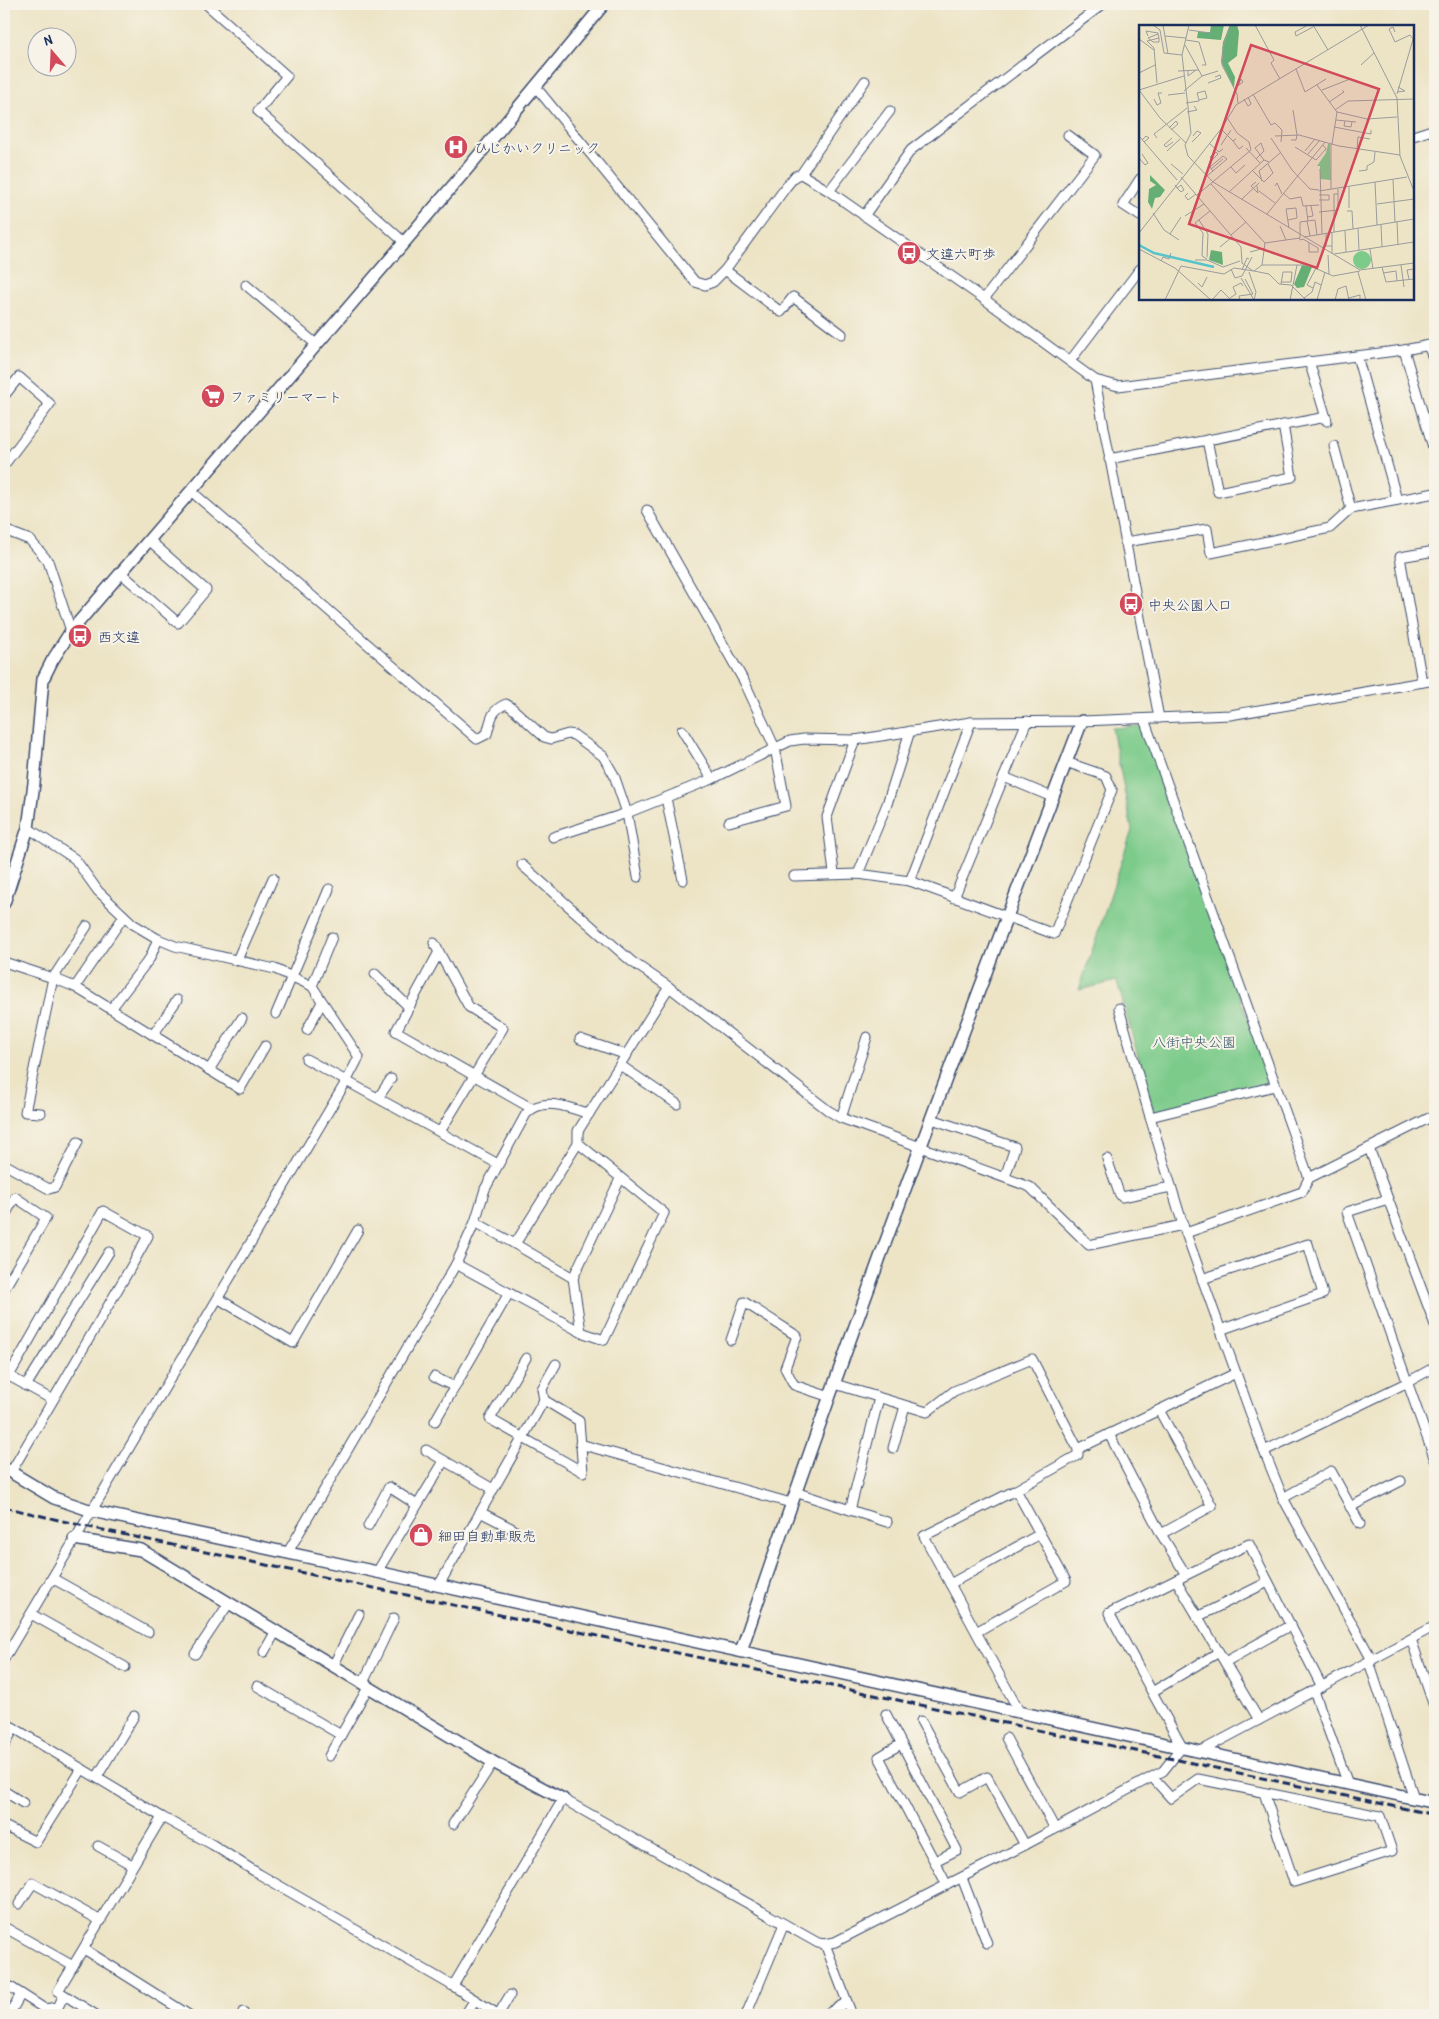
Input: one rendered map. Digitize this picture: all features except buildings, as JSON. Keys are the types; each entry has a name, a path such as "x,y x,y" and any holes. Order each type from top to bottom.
{"street":[{"path":"206,4 287,76 258,110 404,242"},
{"path":"4,903 28,828 43,679 71,631 317,345 604,4"},
{"path":"864,216 911,150 1103,4"},
{"path":"535,86 694,282 705,285 713,282 725,270 794,176 801,174 865,81"},
{"path":"829,191 890,111"},
{"path":"1414,136 1435,129"},
{"path":"984,299 1095,155 1068,135"},
{"path":"801,174 829,191 984,299 1095,380 1118,386 1431,345 1435,362"},
{"path":"1139,181 1124,205 1139,215"},
{"path":"725,270 781,312 793,297 842,334"},
{"path":"1070,362 1139,270"},
{"path":"246,285 317,345"},
{"path":"1404,350 1435,452"},
{"path":"1357,356 1397,500"},
{"path":"1109,459 1282,425 1326,420 1310,361"},
{"path":"4,396 19,377 50,404 5,460"},
{"path":"1095,380 1159,718"},
{"path":"1207,440 1218,492 1292,477 1282,425"},
{"path":"1334,446 1351,509"},
{"path":"191,491 477,739 487,734 492,713 498,707 506,704 544,737 551,739 568,734 580,739 603,756 614,775 627,812 638,877"},
{"path":"1125,542 1207,529 1211,553 1330,528 1351,509 1435,493"},
{"path":"647,510 745,683 775,748 786,806 729,822"},
{"path":"4,530 30,540 48,561 71,631"},
{"path":"121,573 178,623 206,590 149,540"},
{"path":"1422,682 1400,557 1435,551"},
{"path":"553,837 666,798 712,779 790,741 804,739 855,740 971,722 1082,721 1230,715 1435,680"},
{"path":"1144,719 1309,1178"},
{"path":"954,898 1027,721"},
{"path":"741,1651 793,1498 921,1148 1006,917 1082,721"},
{"path":"910,881 971,722"},
{"path":"682,730 712,779"},
{"path":"858,874 887,804 910,732"},
{"path":"834,874 826,817 855,740"},
{"path":"794,876 858,874 910,881 1054,934 1112,790 1106,776 1066,762"},
{"path":"1004,777 1052,797"},
{"path":"666,798 683,880"},
{"path":"4,1659 219,1299 347,1080 358,1057 312,986 275,969 175,946 158,939 133,924 98,891 75,859 28,828"},
{"path":"522,865 631,961 669,987 829,1111 840,1118 1030,1187 1090,1245 1184,1229 1302,1192 1309,1178 1435,1115"},
{"path":"238,960 273,878"},
{"path":"276,1014 328,889"},
{"path":"74,987 124,916"},
{"path":"41,1113 25,1112 53,978 87,926"},
{"path":"312,986 332,937"},
{"path":"111,1010 150,958 158,939"},
{"path":"434,943 469,1007 503,1028 440,1132"},
{"path":"439,952 396,1031 531,1108"},
{"path":"4,962 74,987 240,1089 266,1046"},
{"path":"375,974 409,1007"},
{"path":"515,1244 578,1143 578,1131 669,987"},
{"path":"153,1035 177,1000"},
{"path":"307,1030 322,1002"},
{"path":"1119,1008 1184,1229 1264,1451 1283,1498 1371,1661 1414,1798"},
{"path":"209,1070 242,1018"},
{"path":"840,1118 866,1037"},
{"path":"580,1039 627,1055"},
{"path":"306,1058 498,1164"},
{"path":"620,1065 677,1104"},
{"path":"378,1098 391,1079"},
{"path":"1150,1117 1275,1086"},
{"path":"288,1552 456,1264 475,1222 485,1189 526,1114 531,1108 544,1104 561,1105 589,1114"},
{"path":"932,1119 1015,1147 1004,1177"},
{"path":"4,1164 49,1189 54,1187 78,1142"},
{"path":"456,1264 581,1332 604,1340 664,1213 578,1143"},
{"path":"1369,1148 1435,1325"},
{"path":"1106,1159 1122,1197 1171,1187"},
{"path":"581,1332 573,1278 620,1179"},
{"path":"4,1217 15,1197 46,1218 4,1289"},
{"path":"1388,1198 1347,1212 1406,1383 1435,1460"},
{"path":"53,1400 9,1376 103,1211 148,1236 53,1400 7,1470 54,1498 92,1512 288,1552 1435,1803"},
{"path":"475,1222 573,1278"},
{"path":"219,1299 292,1343 358,1230"},
{"path":"1202,1278 1308,1244 1323,1294 1220,1330"},
{"path":"26,1386 109,1252"},
{"path":"435,1421 509,1293"},
{"path":"731,1340 744,1302 796,1336 785,1368 794,1385 830,1397"},
{"path":"526,1358 490,1419 582,1472 578,1421 544,1400"},
{"path":"835,1384 927,1412 954,1391 1032,1359 1078,1449 1078,1455 1016,1490 924,1536 1019,1711"},
{"path":"439,1585 544,1400 542,1389 556,1364"},
{"path":"1264,1451 1406,1383 1435,1367"},
{"path":"1078,1449 1236,1373"},
{"path":"434,1377 455,1387"},
{"path":"850,1510 879,1398"},
{"path":"893,1448 905,1406"},
{"path":"1159,1410 1212,1506 1161,1534"},
{"path":"1108,1434 1161,1534 1186,1575"},
{"path":"580,1444 793,1498 850,1510 886,1522"},
{"path":"426,1450 493,1489"},
{"path":"377,1572 444,1461"},
{"path":"1283,1498 1331,1471 1360,1524"},
{"path":"1350,1507 1401,1481"},
{"path":"368,1526 389,1487 418,1505"},
{"path":"976,1632 1066,1581 1016,1490"},
{"path":"480,1512 513,1529"},
{"path":"950,1584 1040,1534"},
{"path":"74,1539 141,1550 493,1762 563,1799 818,1943 835,1942 962,1878 1152,1777 1163,1771 1182,1747"},
{"path":"1182,1747 1109,1613 1249,1544 1291,1625 1318,1689 1348,1784"},
{"path":"52,1578 148,1632"},
{"path":"1176,1580 1260,1720"},
{"path":"1197,1617 1268,1582"},
{"path":"195,1654 229,1602"},
{"path":"31,1614 125,1666"},
{"path":"333,1666 359,1614"},
{"path":"329,1756 366,1685 394,1618"},
{"path":"1225,1662 1291,1625"},
{"path":"1201,1751 1435,1626"},
{"path":"264,1652 276,1631"},
{"path":"1411,1639 1435,1709"},
{"path":"1152,1692 1219,1652"},
{"path":"257,1686 341,1735"},
{"path":"886,1714 957,1850 935,1861"},
{"path":"97,1778 134,1716"},
{"path":"921,1721 960,1792 988,1777 1025,1845"},
{"path":"4,1722 162,1817 453,1986 498,2015 510,1995"},
{"path":"4,1746 14,1728"},
{"path":"1006,1738 1055,1829"},
{"path":"901,1744 879,1757 947,1885"},
{"path":"453,1824 493,1762"},
{"path":"4,1826 36,1842 82,1769"},
{"path":"1152,1777 1170,1798 1198,1779 1380,1816 1392,1851 1294,1882 1264,1793"},
{"path":"4,1792 24,1803"},
{"path":"453,1986 563,1799"},
{"path":"96,2015 58,1991 162,1817"},
{"path":"98,1846 132,1865"},
{"path":"962,1878 987,1943"},
{"path":"19,1904 33,1883 101,1921"},
{"path":"746,2015 784,1924"},
{"path":"4,1927 73,1966"},
{"path":"825,1944 852,2015"},
{"path":"84,1949 189,2015"},
{"path":"4,1982 45,2008 58,2007 64,1995"},
{"path":"9,2015 22,1994"},
{"path":"465,2015 474,2001"},
{"path":"825,2015 847,2002"}],"green space":[{"name":"八街中央公園","path":"1142,726 1271,1083 1154,1113 1117,981 1079,990 1132,830 1112,728"}],"railway":[{"path":"4,1507 84,1526 1435,1815"}],"place":[{"name":"ひじかいクリニック","path":"456,147"},
{"name":"文違六町歩","path":"909,253"},
{"name":"ファミリーマート","path":"213,396"},
{"name":"中央公園入口","path":"1131,604"},
{"name":"西文違","path":"80,636"},
{"name":"細田自動車販売","path":"421,1535"}]}
